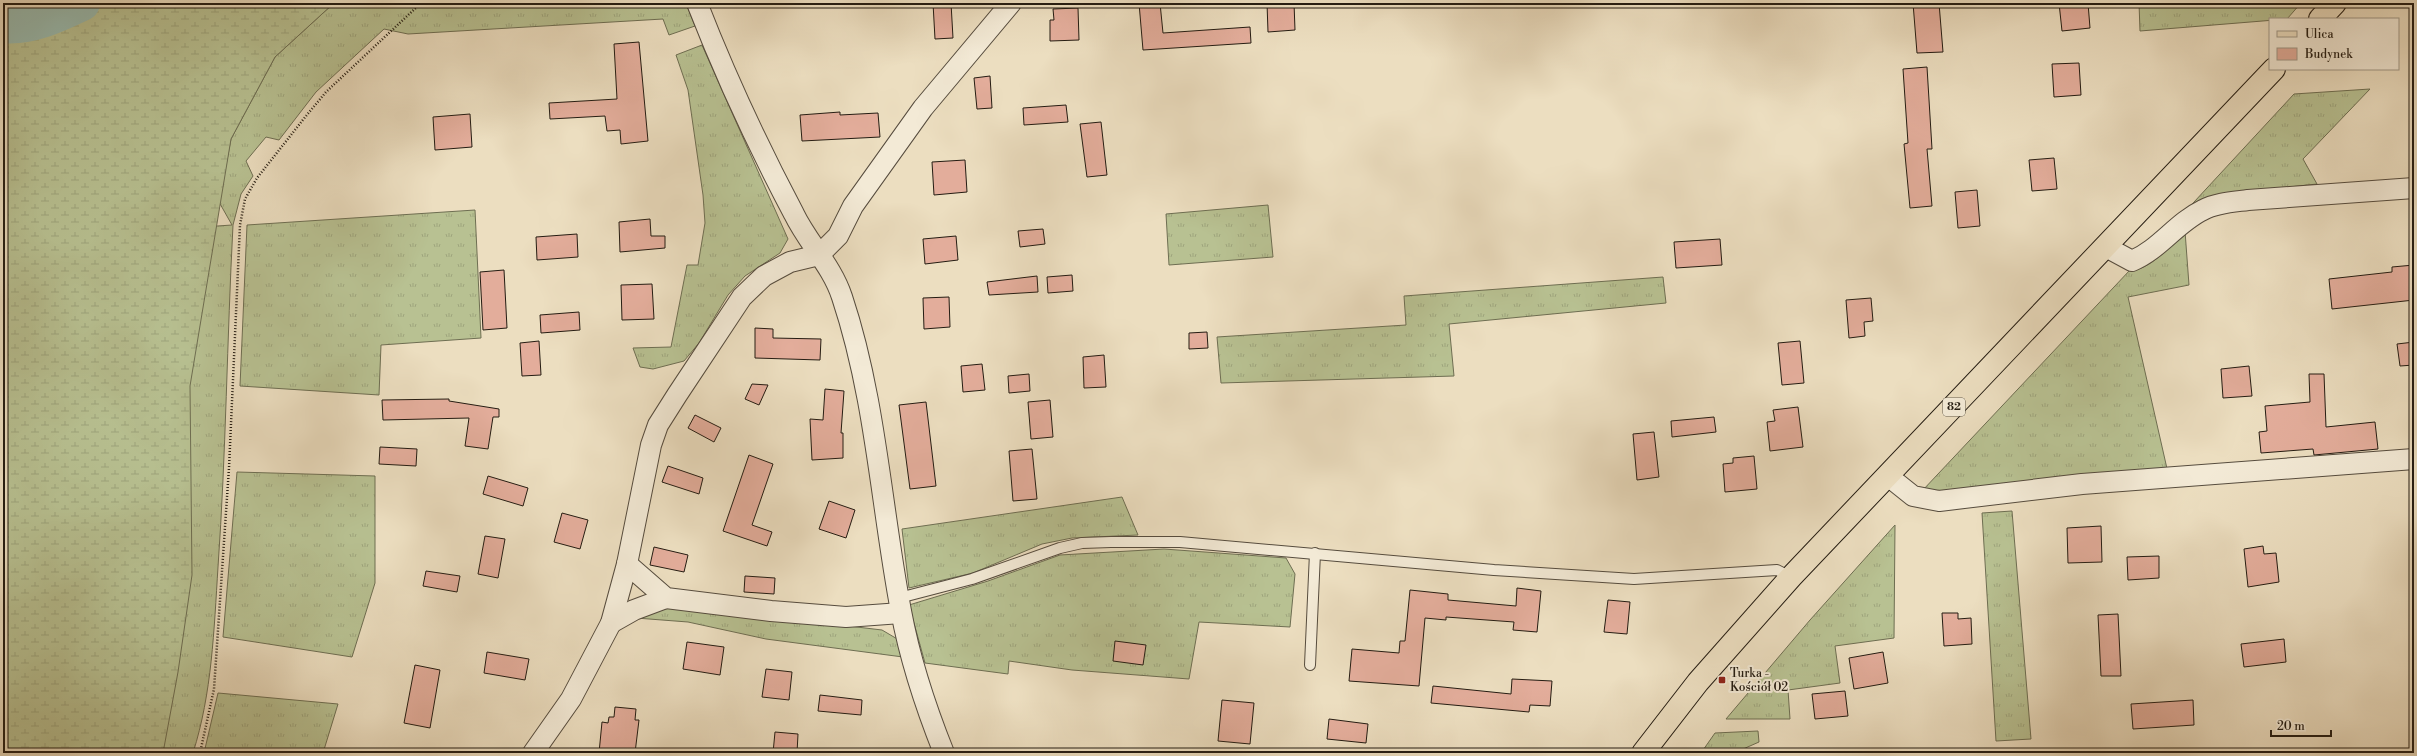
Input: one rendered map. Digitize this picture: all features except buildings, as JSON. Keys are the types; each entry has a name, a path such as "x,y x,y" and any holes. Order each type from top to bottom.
{"main road":[{"path":"2321,18 2335,3"},
{"name":"82","path":"1644,753 1707,672 1791,577 2273,70"}],"street":[{"path":"697,3 766,158 798,223 836,281 863,368 878,448 900,605 916,673 944,753"},
{"path":"533,753 571,699 611,623 627,564 651,445 666,413 742,297 764,276 790,262 819,255 838,236 853,206 923,108 1011,3"},
{"path":"2106,247 2132,261 2148,254 2188,219 2204,210 2224,204 2248,200 2414,188"},
{"path":"1888,476 1913,496 1939,501 2082,484 2414,459"},
{"path":"627,564 666,598"},
{"path":"611,623 634,610 666,598 771,611 846,617 900,605"}],"lane":[{"path":"900,605 972,578 1060,548 1082,543 1180,542 1494,570 1634,578 1777,570 1791,577"},
{"path":"1310,665 1315,553"}],"path":[{"path":"200,753 214,689 229,468 240,225 245,199 257,178 326,92 421,3"}],"green space":[{"path":"3,3 334,3 275,57 231,139 190,386 192,575 178,672 163,753 3,753"},
{"path":"334,3 686,3 695,26 669,35 663,19 408,34 384,29 316,92 279,140 266,137 246,161 253,176 241,194 233,225 221,525 213,638 204,707 193,753 3,753 85,235 232,225 219,202 231,139 275,57"},
{"path":"2139,3 2301,3 2288,18 2269,18 2269,20 2140,31"},
{"path":"702,45 788,239 780,253 745,276 728,295 699,343 684,361 653,369 640,367 633,348 671,347 687,265 698,265 705,223 703,195 688,90 676,55"},
{"path":"2370,89 2303,159 2317,184 2243,192 2182,215 2294,94"},
{"path":"1268,205 1273,257 1169,265 1166,214"},
{"path":"475,210 481,338 381,345 379,395 240,386 247,225"},
{"path":"2185,231 2189,285 2128,297 2168,473 1939,493 1922,491 2130,270 2144,267 2152,262 2167,250"},
{"path":"1663,277 1666,303 1449,324 1454,376 1221,383 1217,337 1406,325 1404,296"},
{"path":"237,472 375,476 375,583 352,657 223,637"},
{"path":"1122,497 1138,535 1072,538 1042,544 973,573 909,588 902,529"},
{"path":"2012,511 2031,739 1996,741 1982,513"},
{"path":"1895,525 1894,638 1835,646 1840,683 1788,690 1790,719 1726,719 1810,620"},
{"path":"1164,549 1286,558 1295,574 1290,627 1199,622 1189,679 1072,670 1009,661 1008,674 925,663 909,605 988,581 1060,555"},
{"path":"689,607 882,630 899,640 903,657 766,639 688,622 636,618 654,609"},
{"path":"218,693 338,704 323,753 204,753"},
{"path":"1758,731 1759,742 1734,753 1701,753 1715,733"}],"waterway":[{"path":"3,25 34,22 54,16 82,3"}],"place":[{"name":"Turka - Kościół 02","path":"1722,680"}]}
